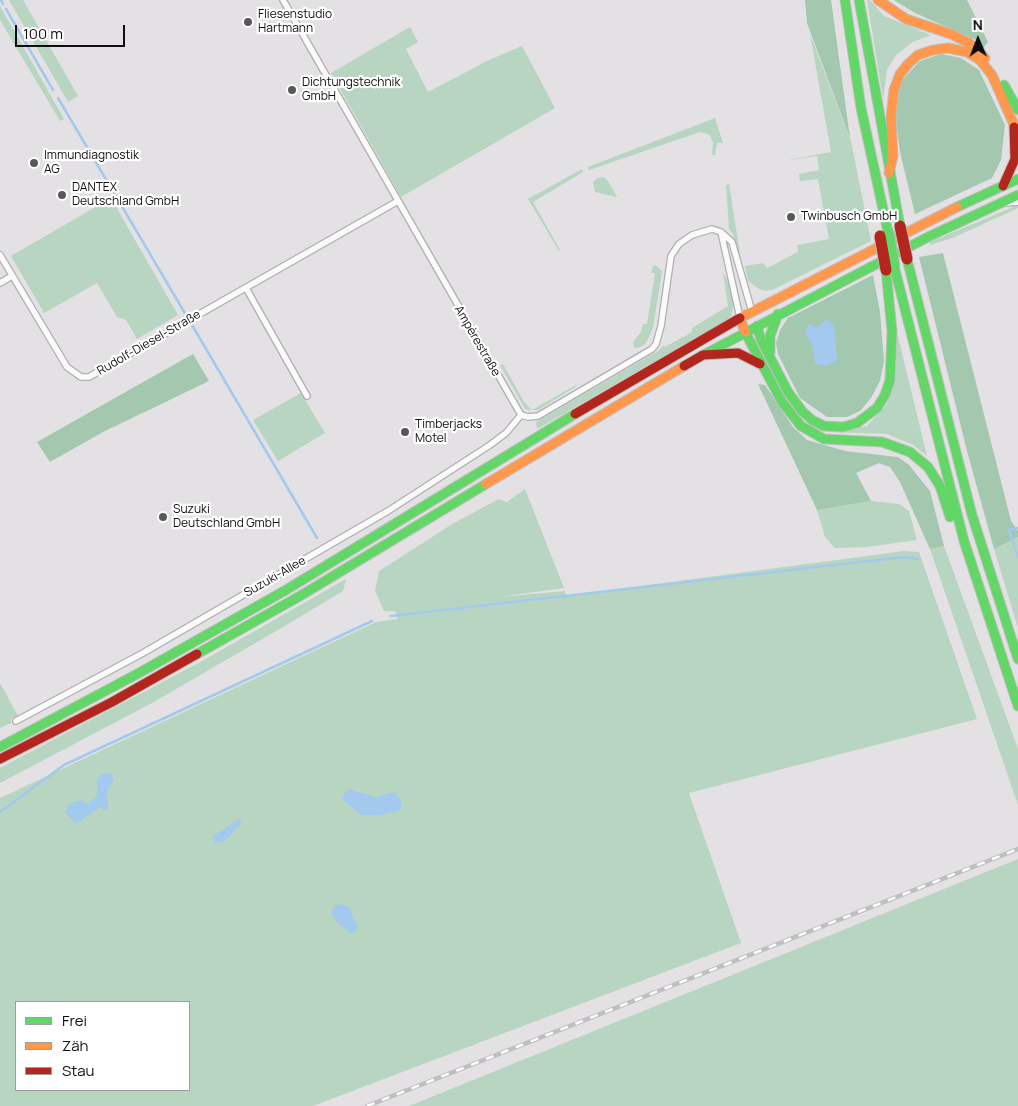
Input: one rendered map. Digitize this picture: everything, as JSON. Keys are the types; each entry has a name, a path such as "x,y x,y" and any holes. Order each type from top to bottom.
{"main road":[{"path":"845,0 861,108 880,200 877,217 884,234 890,268 964,540 1018,706"},
{"path":"859,0 889,173 907,259 970,505 1018,659"},
{"path":"878,0 906,19 951,34 969,43 984,56 995,70 1018,110"},
{"path":"889,173 893,156 891,117 894,90 900,74 918,55 932,50 948,48 966,52 980,60 992,75 1016,128 1015,159 1003,186"},
{"path":"0,747 139,673 286,590 651,368 740,318 850,260 1018,179"},
{"path":"0,760 112,702 300,596 617,404 703,355 778,314 1018,195"},
{"path":"740,318 745,332 794,402 818,424 843,427 857,423 877,408 885,394 890,373 892,331 890,268"},
{"path":"752,312 766,362 794,420 815,435 831,440 892,444 918,457 940,486 951,519 964,540"},
{"path":"766,362 770,336 778,314"},
{"path":"703,355 738,353 766,362"}],"street":[{"name":"Ampèrestraße","path":"283,0 521,415"},
{"name":"Rudolf-Diesel-Straße","path":"0,255 67,367 80,377 98,374 398,201"},
{"path":"999,204 1018,202"},
{"path":"521,415 528,417 538,416 652,349 660,332 671,256 674,249 685,238 712,229 728,237 734,246 752,312"},
{"path":"721,232 740,318"},
{"path":"0,283 12,276"},
{"path":"246,288 307,396"},
{"name":"Suzuki-Allee","path":"16,721 143,653 388,511 490,445 506,433 521,415"}],"green space":[{"path":"9,0 23,0 78,96 68,102"},
{"path":"805,0 831,0 850,138 807,23"},
{"path":"867,0 870,0 884,16 931,35 913,42 896,55 887,70 883,98"},
{"path":"894,0 967,0 988,42 983,48 976,40 915,13"},
{"path":"0,6 64,119 60,121 0,20"},
{"path":"410,27 418,42 406,49 428,92 489,60 522,46 555,108 401,197 331,73"},
{"path":"810,34 851,141 871,241 774,289 766,291 759,289 748,281 745,266 763,263 767,268 798,252 797,245 829,239 818,179 800,181 799,174 819,170 817,156 783,161 831,152"},
{"path":"941,54 961,58 979,70 1005,125 1001,160 992,178 915,214 900,152 895,114 897,90 904,78 920,61"},
{"path":"715,118 723,143 717,143 715,155 712,155 713,143 710,135 700,132 589,170 588,167"},
{"path":"582,169 583,172 533,202 559,251 528,199"},
{"path":"604,177 617,197 595,192 593,182 598,178"},
{"path":"729,184 743,272 733,234 729,229 726,185"},
{"path":"111,198 178,315 137,339 126,320 117,317 97,283 44,313 11,256"},
{"path":"1018,205 1018,208 955,237 930,245 930,242"},
{"path":"943,253 1011,521 1018,531 1018,537 994,549 967,451 919,257"},
{"path":"655,265 662,271 653,328 646,343 641,347 634,348 633,342 641,332 643,324 647,324 655,273 651,273"},
{"path":"723,273 727,279 734,303 731,316 727,320 537,429 536,422 658,351 664,345 665,347 692,332 692,328 728,306"},
{"path":"873,275 880,312 884,361 880,381 871,398 860,411 847,417 827,417 800,398 778,354 776,343 780,330 788,318"},
{"path":"896,328 927,456 913,445 887,434 833,432 867,426 887,404 893,386"},
{"path":"193,354 209,381 103,432 50,462 37,442"},
{"path":"503,364 524,402 532,410 525,409 500,365"},
{"path":"758,384 765,385 793,427 807,440 845,451 898,457 909,465 930,491 944,546 930,549 900,482 890,467 879,463 856,473 871,501 817,510"},
{"path":"576,385 577,386 538,410 532,410"},
{"path":"301,393 325,433 278,461 253,420"},
{"path":"525,489 564,588 499,597 565,591 566,596 904,551 919,552 977,719 689,793 741,943 313,1106 0,1106 0,798 376,622 398,619 395,611 384,611 375,591 379,571 454,523 499,499 507,502"},
{"path":"871,501 899,504 909,511 917,540 867,547 835,548 825,537 817,510"},
{"path":"1018,537 1018,628 994,549"},
{"path":"944,546 1018,749 1018,805 930,549"},
{"path":"346,579 343,591 283,627 152,703 0,783 0,768 204,660"},
{"path":"0,683 18,716 11,719 11,723 0,728"},
{"path":"1018,859 1018,1106 409,1106"}],"water":[{"path":"826,319 834,325 837,361 826,366 815,364 813,346 805,332 808,324 818,328"},
{"path":"112,773 114,780 107,790 108,809 104,810 100,807 76,824 65,812 70,803 81,800 88,804 97,796 97,779 102,774"},
{"path":"349,789 376,797 395,792 401,802 401,810 380,815 361,815 341,798"},
{"path":"241,818 242,822 225,841 215,843 213,836"},
{"path":"336,904 348,906 357,924 357,930 351,933 337,923 331,912"}],"waterway":[{"path":"1,0 3,4"},
{"path":"6,9 53,90"},
{"path":"58,98 186,315"},
{"path":"192,325 317,538"},
{"path":"1018,528 1009,530 1018,557"},
{"path":"391,616 904,557 918,559"},
{"path":"0,812 64,765 372,621"}],"railway":[{"path":"367,1106 1018,849"}],"traffic: fast":[{"path":"845,0 861,108 888,232"},
{"path":"859,0 900,226"},
{"path":"1004,85 1018,110"},
{"path":"957,207 1018,179"},
{"path":"705,354 928,237 1018,195"},
{"path":"888,232 894,266"},
{"path":"907,259 972,515 1018,659"},
{"path":"894,266 964,541 1018,706"},
{"path":"757,326 761,340 788,392 802,411 812,420 824,426 843,427 857,423 877,408 885,395 890,380 892,331 886,270"},
{"path":"770,353 770,336 778,314"},
{"path":"745,332 782,402 801,426 824,439 882,442 910,452 928,467 940,486 950,517"},
{"path":"0,747 139,673 286,590 575,414"},
{"path":"197,654 300,596 486,484"}],"traffic: slow":[{"path":"878,0 906,19 951,34 969,43 985,58"},
{"path":"889,173 893,156 891,117 894,90 900,74 908,64 918,55 933,50 948,48 967,52 980,60 992,75 1018,134"},
{"path":"745,332 740,318 957,207"},
{"path":"486,484 684,366"}],"traffic: jam":[{"path":"1003,186 1015,159 1014,127"},
{"path":"900,226 907,259"},
{"path":"880,236 886,270"},
{"path":"575,414 740,318"},
{"path":"684,366 703,355 738,353 760,364"},
{"path":"0,759 112,702 197,654"}],"place":[{"name":"Fliesenstudio Hartmann","path":"248,22"},
{"name":"Dichtungstechnik GmbH","path":"292,90"},
{"name":"Immundiagnostik AG","path":"34,163"},
{"name":"DANTEX Deutschland GmbH","path":"62,195"},
{"name":"Twinbusch GmbH","path":"791,217"},
{"name":"Timberjacks Motel","path":"405,432"},
{"name":"Suzuki Deutschland GmbH","path":"163,517"}]}
